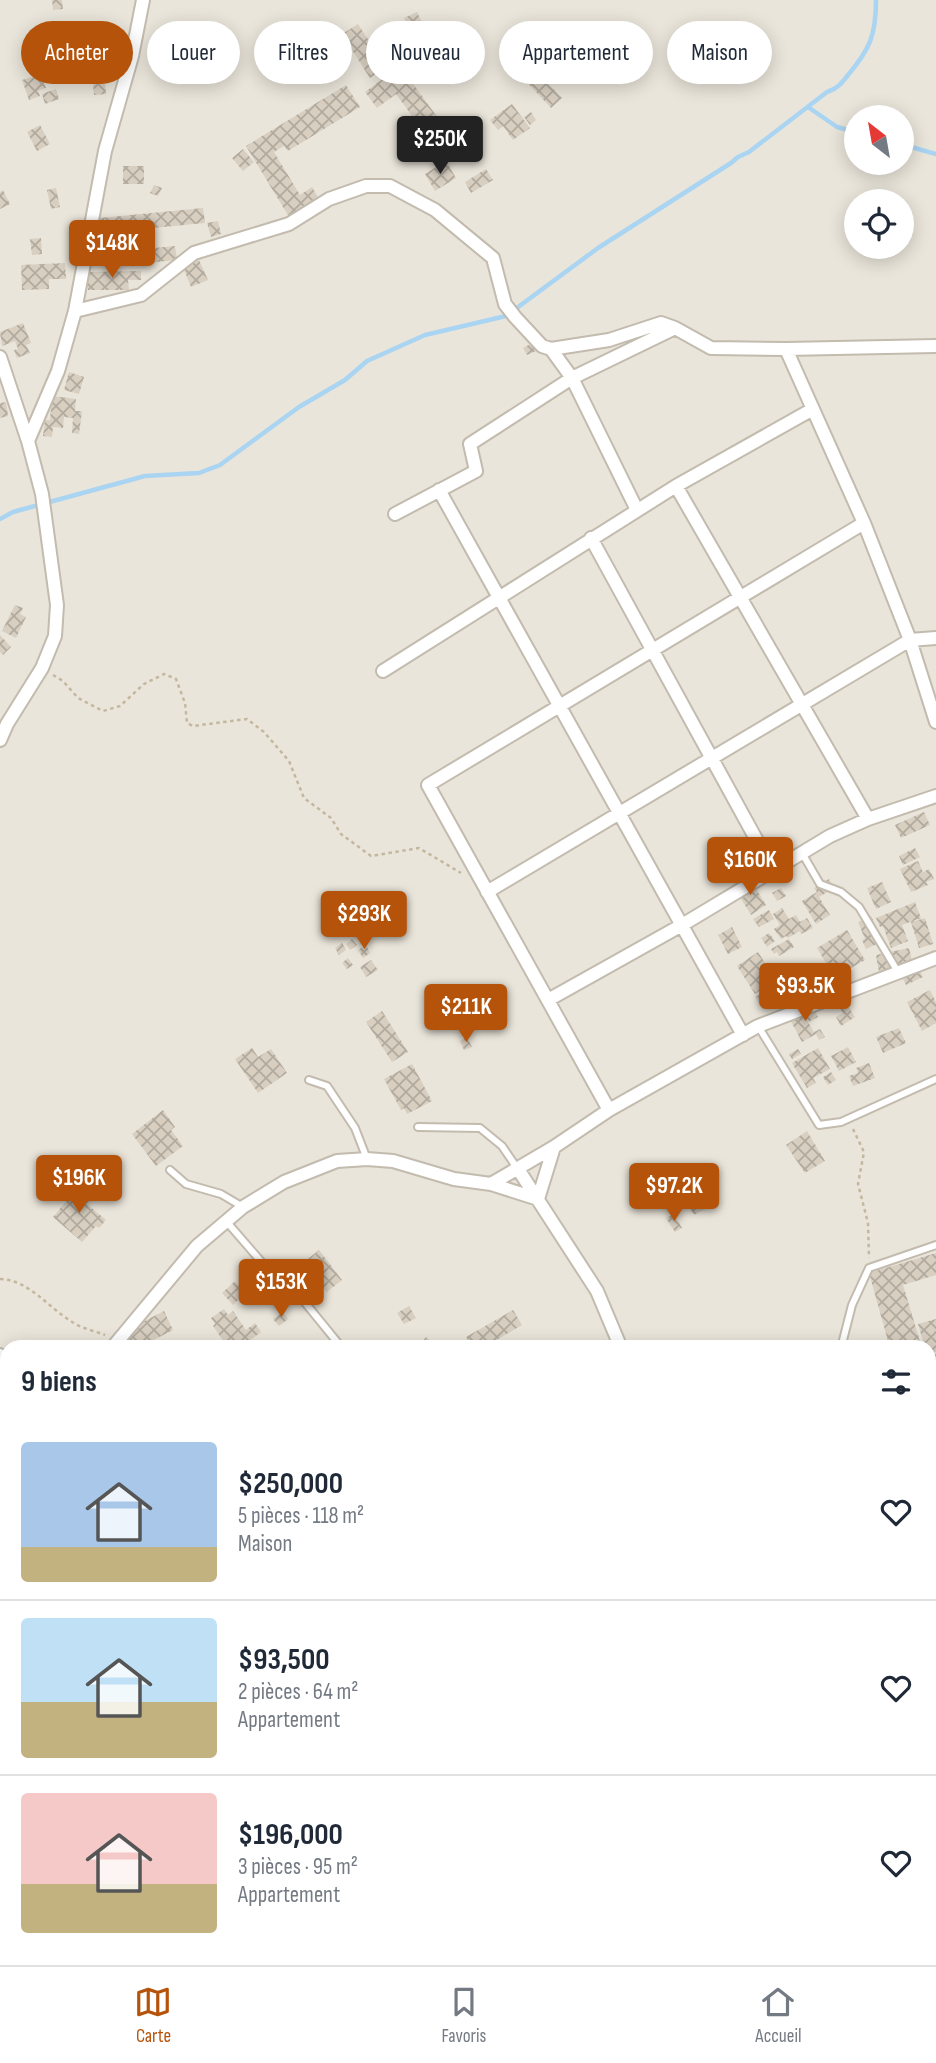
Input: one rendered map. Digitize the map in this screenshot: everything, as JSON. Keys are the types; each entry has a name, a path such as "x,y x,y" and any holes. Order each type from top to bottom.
{"street":[{"path":"28,441 58,371 75,311 105,151 132,56 143,0"},
{"path":"75,311 141,295 194,253 289,224 329,199 366,186 390,186 435,210 492,258 506,304 542,346 551,348 609,340 661,323 710,348 936,346"},
{"path":"395,514 475,471 470,444 572,378 675,328"},
{"path":"551,348 572,378 637,510"},
{"path":"786,349 864,523 910,640 936,722"},
{"path":"0,357 28,441 42,494 57,604 55,636 42,668 3,721 0,740"},
{"path":"383,671 590,538 813,409"},
{"path":"676,486 867,819"},
{"path":"439,490 743,1035"},
{"path":"609,1110 428,785 864,523"},
{"path":"590,538 773,870"},
{"path":"487,892 910,640 936,638"},
{"path":"548,1000 682,925 830,836 867,819 936,796"},
{"path":"491,1184 554,1147 609,1110 758,1026 936,958"},
{"path":"538,1199 554,1147"},
{"path":"118,1340 197,1246 243,1207 284,1182 337,1161 393,1161 454,1178 491,1184 538,1199"},
{"path":"518,1169 597,1291 618,1340"}],"lane":[{"path":"802,853 820,884 841,892 859,906 898,972"},
{"path":"758,1026 819,1125 848,1119 936,1079"},
{"path":"309,1080 327,1086 355,1128 367,1159"},
{"path":"418,1127 480,1128 502,1146 518,1169"},
{"path":"170,1170 186,1184 221,1194 243,1207"},
{"path":"226,1221 272,1273 285,1278 335,1340"},
{"path":"843,1340 852,1305 869,1268 936,1245"}],"path":[{"path":"42,668 63,681 78,698 103,711 120,706 144,684 164,674 176,679 185,703 187,723 193,726 247,719 264,732 289,761 304,798 331,818 341,834 371,856 419,848 467,876 478,875"},
{"path":"848,1119 864,1152 858,1184 869,1223 869,1268"},
{"path":"0,1279 12,1279 26,1285 41,1301 75,1324 109,1340"}],"shaded area":[{"path":"0,0 936,0 936,1340 0,1340"}],"building":[{"path":"52,0 62,0 63,9 53,10"},
{"path":"417,12 421,21 406,21 404,18"},
{"path":"358,24 366,36 366,72 352,50 352,28"},
{"path":"23,84 45,84 46,88 38,91 40,96 29,100"},
{"path":"93,84 105,84 106,94 94,95"},
{"path":"376,84 413,84 460,148 444,160 396,94 377,108 365,92"},
{"path":"529,84 548,84 562,98 551,108"},
{"path":"346,85 360,107 288,151 284,146 274,152 300,195 312,187 319,199 289,217 246,146"},
{"path":"56,89 59,99 45,104 42,94"},
{"path":"512,104 530,128 513,140 503,126 498,130 490,120"},
{"path":"531,112 536,120 530,125 524,117"},
{"path":"40,125 50,144 37,151 27,132"},
{"path":"407,127 414,135 405,142 398,134"},
{"path":"243,149 254,162 243,171 232,158"},
{"path":"446,161 456,178 435,191 425,174"},
{"path":"123,166 144,166 144,184 123,184"},
{"path":"486,169 493,180 471,193 465,182"},
{"path":"154,185 162,188 158,196 150,193"},
{"path":"56,188 60,207 51,209 47,190"},
{"path":"3,190 10,204 0,209 0,192"},
{"path":"203,208 205,223 101,233 100,218"},
{"path":"218,221 221,234 211,237 207,223"},
{"path":"140,237 142,260 103,262 102,239"},
{"path":"41,238 42,254 32,255 30,239"},
{"path":"175,246 177,260 146,263 144,249"},
{"path":"199,260 208,280 191,287 183,267"},
{"path":"65,263 66,279 49,279 49,289 22,290 21,265"},
{"path":"141,271 141,280 128,280 129,290 88,290 88,272"},
{"path":"23,323 31,343 26,345 30,353 17,358 15,341 2,346 0,332"},
{"path":"532,343 536,351 527,355 523,348"},
{"path":"69,372 84,377 79,394 64,390"},
{"path":"52,396 76,399 75,411 82,411 79,434 72,433 73,418 64,417 63,428 53,427 52,437 43,436 45,420 50,420"},
{"path":"6,402 8,416 0,418 0,403"},
{"path":"15,605 23,608 20,614 26,617 16,638 2,631"},
{"path":"0,635 11,647 3,655 0,652"},
{"path":"924,812 930,825 901,838 895,825"},
{"path":"915,848 920,857 903,865 899,856"},
{"path":"918,861 923,872 929,869 934,879 926,882 928,885 911,892 900,869"},
{"path":"750,879 766,905 751,915 735,889"},
{"path":"829,879 834,888 819,897 830,915 816,924 802,901 817,892 814,888"},
{"path":"882,882 891,902 876,909 867,888"},
{"path":"781,888 786,896 777,901 772,893"},
{"path":"915,902 921,918 902,925 908,941 891,948 883,926 880,927 876,918"},
{"path":"782,908 789,919 796,915 800,922 807,918 813,928 781,939 774,929 780,925 773,914"},
{"path":"769,910 774,919 759,927 753,919"},
{"path":"871,916 883,941 866,949 858,922"},
{"path":"925,918 933,944 919,948 911,922"},
{"path":"337,919 343,929 334,935 327,925"},
{"path":"732,927 742,947 728,954 718,935"},
{"path":"847,930 865,960 844,972 840,965 834,968 840,978 836,980 817,948"},
{"path":"769,933 775,941 767,947 761,938"},
{"path":"352,939 357,945 350,950 346,944"},
{"path":"789,939 794,947 779,956 777,952 774,954 771,949"},
{"path":"342,943 346,950 339,955 335,948"},
{"path":"366,945 370,953 363,958 358,950"},
{"path":"909,948 913,965 879,972 876,955"},
{"path":"758,952 776,980 755,994 737,966"},
{"path":"348,958 353,965 347,969 342,963"},
{"path":"371,960 378,970 366,977 360,967"},
{"path":"918,967 923,977 906,985 901,975"},
{"path":"785,979 792,991 763,1009 755,997"},
{"path":"930,990 936,1002 936,1023 922,1031 907,1002"},
{"path":"846,1003 855,1017 841,1026 836,1017 843,1013 839,1007"},
{"path":"811,1004 818,1017 808,1022 814,1032 820,1029 825,1037 819,1040 816,1034 802,1042 788,1016"},
{"path":"382,1011 408,1052 392,1062 366,1022"},
{"path":"899,1028 906,1043 883,1053 876,1037"},
{"path":"467,1037 472,1047 464,1050 460,1041"},
{"path":"848,1047 856,1062 839,1071 831,1056"},
{"path":"252,1048 258,1057 271,1049 287,1073 258,1093 235,1059"},
{"path":"818,1048 830,1069 813,1078 816,1083 807,1088 792,1063"},
{"path":"798,1049 801,1054 792,1059 789,1054"},
{"path":"869,1063 875,1078 853,1086 849,1076 858,1073 856,1068"},
{"path":"412,1064 432,1101 407,1114 404,1108 401,1110 384,1079"},
{"path":"831,1072 836,1080 828,1085 823,1077"},
{"path":"163,1110 175,1127 171,1130 183,1146 156,1166 132,1134"},
{"path":"807,1131 825,1161 805,1173 786,1145"},
{"path":"78,1187 92,1198 87,1204 106,1220 99,1228 96,1226 82,1242 53,1217"},
{"path":"697,1190 707,1208 694,1215 684,1198"},
{"path":"674,1214 682,1228 675,1232 666,1218"},
{"path":"319,1250 342,1280 327,1292 321,1285 311,1293 293,1271"},
{"path":"936,1253 936,1275 903,1285 920,1340 888,1340 869,1273"},
{"path":"235,1281 245,1293 233,1305 222,1293"},
{"path":"409,1306 416,1318 404,1324 397,1313"},
{"path":"224,1309 228,1315 233,1311 246,1330 255,1323 261,1332 250,1340 223,1340 211,1318"},
{"path":"513,1310 522,1325 497,1340 468,1340 466,1337"},
{"path":"164,1311 173,1330 154,1340 125,1340 121,1333"},
{"path":"283,1312 288,1319 279,1326 273,1319"},
{"path":"936,1319 936,1340 923,1340 918,1324"}],"waterway":[{"path":"0,519 13,512 145,476 199,473 220,465 299,407 345,380 367,361 425,335 506,316 598,248 749,152 827,92 839,86 862,57 870,41 875,23 876,0"},
{"path":"808,107 844,129"},
{"path":"914,148 936,154"}]}
